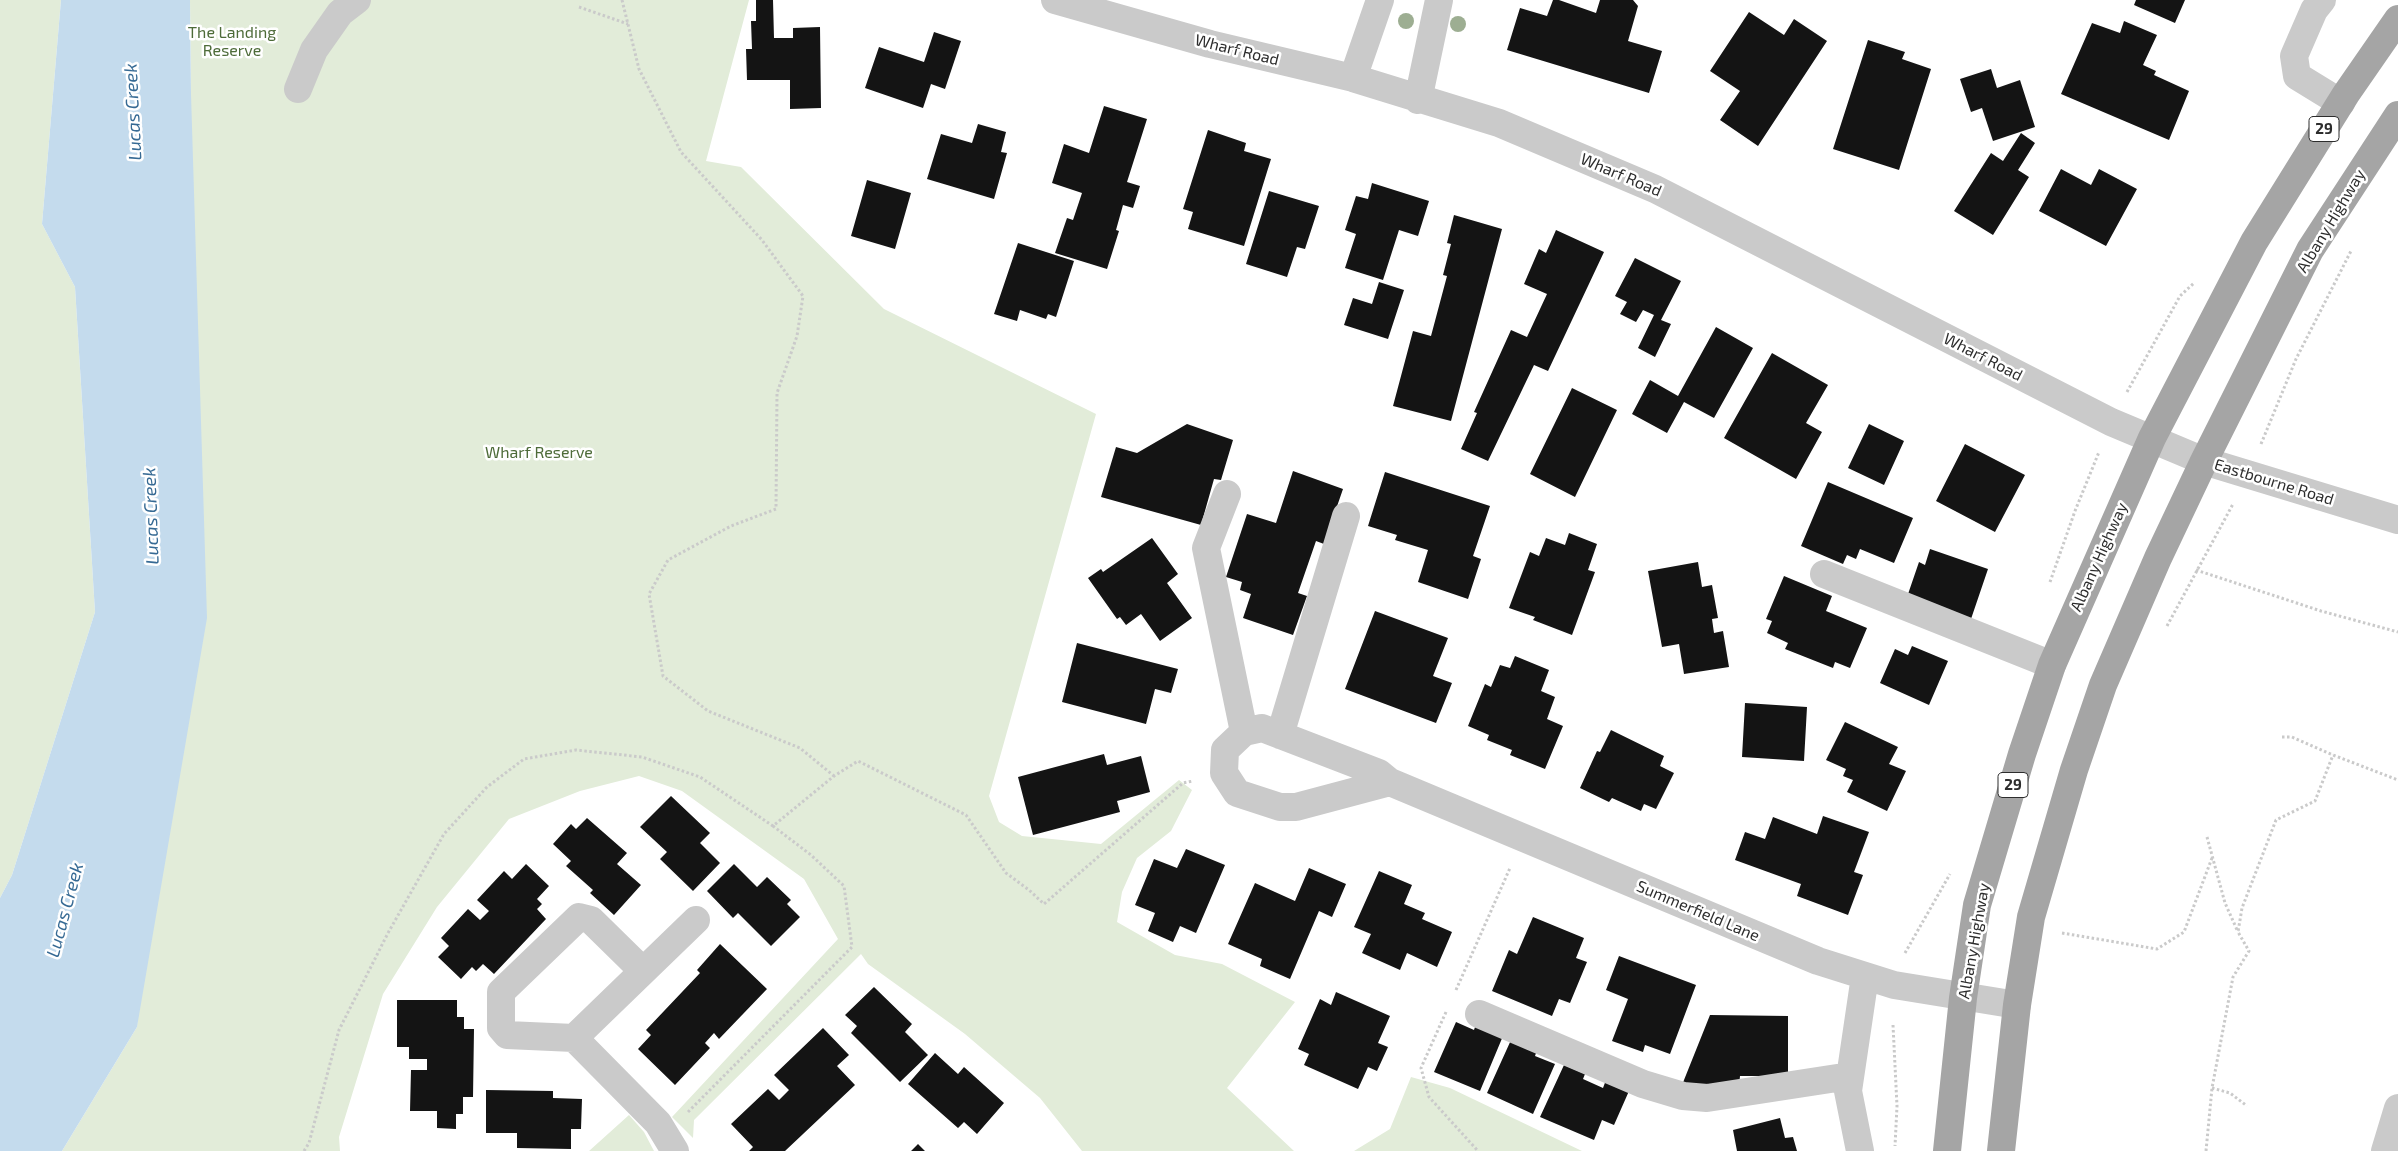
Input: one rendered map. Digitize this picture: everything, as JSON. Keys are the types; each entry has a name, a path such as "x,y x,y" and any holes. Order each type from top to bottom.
{"main road":[{"name":"Albany Highway","path":"1947,1151 1963,998 1977,905 2022,754 2052,665 2152,438 2254,242 2341,103 2398,19"},
{"name":"Albany Highway","path":"2002,1151 2017,1005 2031,917 2074,770 2103,685 2161,551 2310,250 2398,115"}],"street":[{"path":"298,89 314,50 340,13 357,0"},
{"name":"Wharf Road","path":"1055,0 1210,44 1353,78 1418,100 1498,123 1655,189 2093,413 2152,438"},
{"path":"1353,78 1380,0"},
{"path":"1418,100 1439,0"},
{"path":"2322,0 2314,10 2294,56 2297,76 2341,103"},
{"name":"Eastbourne Road","path":"2152,438 2204,461 2398,520"},
{"path":"1227,494 1206,548 1244,732 1225,750 1224,773 1237,793 1280,807 1296,807 1390,782"},
{"path":"1280,735 1346,516"},
{"path":"1824,574 2052,665"},
{"name":"Summerfield Lane","path":"1244,732 1262,728 1379,773 1390,782 1818,961 1894,985 1963,998 2017,1005"},
{"path":"643,971 591,920 579,917 501,992 501,1028 508,1035 574,1038 658,1123 670,1143"},
{"path":"574,1038 696,920"},
{"path":"1860,1151 1848,1091 1865,976"},
{"path":"1479,1014 1643,1084 1683,1096 1706,1098 1850,1076"},
{"path":"2385,1151 2398,1108"}],"path":[{"path":"622,0 639,69 681,152 762,240 803,296 797,336 777,392 776,509 730,526 668,560 649,594 663,676 708,711 800,748 834,776"},
{"path":"579,7 628,24"},
{"path":"2270,426 2296,359 2353,247"},
{"path":"2136,376 2180,296"},
{"path":"2075,511 2091,472"},
{"path":"2164,631 2231,508"},
{"path":"2196,570 2321,611 2398,632"},
{"path":"2282,736 2292,736 2332,755 2398,780"},
{"path":"304,1151 309,1142 339,1030 392,925 444,834 487,787 524,759 576,750 642,757 700,777 773,826 811,855 844,886 852,947 670,1143"},
{"path":"2238,932 2248,890 2276,820 2315,801 2332,755"},
{"path":"773,826 834,776 858,761 966,815 1006,873 1044,904 1183,784 1224,773"},
{"path":"2206,1151 2212,1088 2233,977 2249,951 2225,903 2207,837"},
{"path":"1453,997 1523,838"},
{"path":"2062,933 2156,949 2184,932 2212,858"},
{"path":"2060,942 2064,925"},
{"path":"1449,1006 1421,1068 1429,1097 1478,1151"},
{"path":"1893,1024 1897,1106 1894,1151"},
{"path":"2212,1088 2230,1093 2247,1106"}],"green space":[{"path":"0,0 61,0 42,224 75,287 95,612 12,875 0,898"},
{"name":"Wharf Reserve","path":"190,0 749,0 706,161 741,167 884,309 1096,414 989,796 999,822 1022,836 1101,844 1179,780 1192,790 1171,831 1137,858 1122,892 1117,922 1175,955 1222,964 1295,1002 1227,1088 1294,1151 1082,1151 1040,1098 965,1034 868,964 861,954 694,1120 693,1138 672,1117 838,939 804,879 682,791 639,776 580,791 509,819 437,907 383,994 339,1137 340,1151 62,1151 137,1027 191,94"},
{"path":"1411,1077 1450,1088 1582,1151 1354,1151 1390,1129"},
{"path":"629,1115 644,1132 654,1151 589,1151"}],"water":[{"name":"Lucas Creek","path":"61,0 190,0 191,94 207,618 137,1027 62,1151 0,1151 0,898 12,875 95,612 75,287 42,224"}],"building":[{"path":"756,0 773,0 774,38 793,38 793,28 820,27 821,108 790,109 790,80 747,80 746,49 752,49 751,21 756,21"},
{"path":"1553,0 1559,0 1596,13 1600,0 1633,0 1638,6 1628,41 1662,51 1649,93 1507,50 1520,8 1547,16"},
{"path":"2136,0 2185,0 2175,23 2134,5"},
{"path":"1749,12 1784,35 1794,19 1827,41 1758,146 1720,120 1740,91 1710,71"},
{"path":"2124,21 2157,35 2143,65 2156,71 2154,75 2189,91 2169,140 2061,94 2092,23 2120,33"},
{"path":"934,32 961,41 945,89 931,84 923,108 865,88 879,47 924,62"},
{"path":"1868,40 1905,52 1902,59 1931,69 1899,170 1833,149"},
{"path":"1991,69 1997,88 2020,80 2035,127 1993,141 1982,108 1971,112 1960,79"},
{"path":"1104,106 1147,119 1127,182 1140,186 1133,208 1123,205 1116,230 1119,231 1107,269 1055,253 1067,218 1073,220 1082,193 1052,183 1064,144 1089,153"},
{"path":"978,124 1006,132 1001,152 1007,153 994,199 927,179 941,134 972,143"},
{"path":"1208,130 1246,143 1244,151 1271,159 1244,246 1188,229 1193,212 1183,209"},
{"path":"2021,133 2035,143 2018,170 2029,177 1993,235 1954,211 1991,153 2003,161"},
{"path":"2061,169 2091,185 2099,169 2137,189 2106,246 2039,211"},
{"path":"867,180 911,193 895,249 851,236"},
{"path":"1372,183 1429,201 1418,236 1399,230 1383,280 1345,268 1356,234 1345,230 1356,196 1368,199"},
{"path":"1269,191 1319,206 1305,249 1297,247 1287,277 1246,264"},
{"path":"1454,215 1502,229 1451,421 1393,406 1413,331 1431,336 1447,276 1443,275 1451,244 1447,243"},
{"path":"1556,230 1604,252 1548,371 1534,365 1488,461 1461,449 1477,413 1474,412 1511,330 1527,337 1547,294 1524,284 1539,249 1546,253"},
{"path":"1018,243 1074,261 1056,317 1048,314 1046,319 1020,310 1017,321 994,314"},
{"path":"1635,258 1681,281 1661,320 1671,324 1655,357 1638,348 1654,315 1643,310 1636,322 1620,314 1627,302 1615,296"},
{"path":"1379,282 1404,290 1388,339 1344,325 1353,298 1372,304"},
{"path":"1716,327 1753,348 1714,418 1684,402 1667,433 1632,414 1650,380 1678,396"},
{"path":"1772,353 1828,385 1806,423 1822,432 1796,479 1724,438"},
{"path":"1572,388 1617,410 1575,497 1530,474"},
{"path":"1187,424 1233,440 1221,480 1214,479 1201,525 1101,497 1116,447 1137,453"},
{"path":"1869,424 1904,441 1884,485 1848,468"},
{"path":"1965,444 2025,475 1995,532 1936,501"},
{"path":"1293,471 1343,489 1324,544 1316,541 1298,593 1307,596 1293,635 1243,618 1251,594 1240,590 1242,582 1226,577 1247,514 1276,523"},
{"path":"1385,472 1490,506 1473,556 1481,559 1468,599 1418,582 1428,550 1395,540 1397,535 1368,526"},
{"path":"1828,482 1913,518 1894,563 1860,549 1856,559 1847,555 1843,564 1801,546"},
{"path":"1569,533 1597,544 1588,570 1595,572 1572,635 1533,620 1535,617 1509,608 1530,552 1539,556 1546,538 1565,545"},
{"path":"1152,538 1178,574 1167,583 1192,618 1160,641 1141,614 1126,625 1120,617 1117,619 1088,578 1101,569 1103,572"},
{"path":"1930,549 1988,569 1971,619 1907,597 1919,562 1925,565"},
{"path":"1698,562 1702,587 1712,585 1718,618 1712,619 1714,633 1723,631 1729,667 1684,674 1679,644 1662,647 1648,571"},
{"path":"1784,576 1832,596 1826,611 1867,628 1850,668 1835,662 1833,668 1785,649 1788,643 1767,633 1772,621 1766,619"},
{"path":"1375,611 1448,638 1433,676 1452,683 1436,723 1345,689"},
{"path":"1077,643 1178,669 1171,693 1155,689 1146,724 1062,702"},
{"path":"1912,646 1948,661 1929,705 1880,683 1895,649 1908,655"},
{"path":"1515,656 1549,670 1541,691 1555,697 1547,719 1563,726 1545,769 1510,755 1512,750 1487,740 1489,735 1468,726 1485,684 1491,687 1500,665 1510,668"},
{"path":"1745,703 1807,707 1804,761 1742,757"},
{"path":"1845,722 1898,747 1889,764 1906,771 1887,811 1847,792 1853,780 1843,776 1846,769 1826,760"},
{"path":"1611,730 1664,756 1660,766 1674,773 1656,809 1644,804 1641,811 1612,798 1609,802 1580,788 1597,751 1600,752"},
{"path":"1104,754 1107,765 1141,756 1150,792 1117,801 1120,812 1033,835 1018,777"},
{"path":"671,796 710,833 700,843 720,863 693,891 660,859 667,852 640,827"},
{"path":"1823,816 1869,832 1854,872 1863,875 1848,915 1797,896 1801,884 1735,860 1745,832 1765,839 1773,817 1817,834"},
{"path":"587,818 627,853 617,864 641,885 614,915 590,893 593,890 566,866 571,861 553,844 571,824 576,829"},
{"path":"1186,849 1225,865 1196,933 1180,926 1173,942 1148,931 1155,913 1135,905 1154,859 1177,868"},
{"path":"526,864 549,886 537,899 542,904 537,909 546,919 494,974 483,964 476,971 472,967 461,979 438,957 449,946 441,938 468,909 480,920 489,911 477,900 504,871 512,879"},
{"path":"734,864 757,887 767,877 791,900 787,904 800,917 771,946 738,913 733,918 707,891"},
{"path":"1309,868 1346,884 1332,917 1319,911 1290,979 1260,966 1262,959 1228,944 1255,883 1295,901"},
{"path":"1379,871 1412,885 1404,904 1425,913 1422,919 1452,932 1437,967 1407,953 1400,970 1362,953 1371,934 1354,927"},
{"path":"1533,917 1584,938 1576,958 1587,962 1570,1003 1559,999 1552,1016 1492,991 1509,950 1517,954"},
{"path":"720,944 767,989 719,1039 714,1033 705,1043 710,1048 675,1085 638,1049 651,1035 646,1030 700,973 697,970"},
{"path":"1619,956 1696,985 1670,1054 1645,1045 1643,1052 1612,1041 1628,999 1606,990"},
{"path":"874,987 912,1024 905,1032 928,1055 900,1082 851,1033 857,1026 845,1015"},
{"path":"1336,992 1390,1016 1378,1043 1388,1047 1377,1071 1368,1067 1358,1089 1304,1065 1309,1054 1298,1049 1320,999 1331,1005"},
{"path":"397,1000 457,1000 457,1017 464,1017 464,1029 474,1029 473,1097 463,1097 463,1114 456,1114 456,1129 437,1128 437,1111 410,1111 411,1070 427,1070 427,1059 409,1059 409,1047 397,1047"},
{"path":"1710,1015 1788,1016 1788,1076 1740,1076 1739,1086 1682,1085"},
{"path":"1456,1022 1474,1030 1476,1024 1503,1036 1480,1091 1434,1072"},
{"path":"823,1028 849,1055 837,1066 855,1085 785,1151 749,1151 753,1147 731,1124 768,1089 779,1100 789,1090 774,1075"},
{"path":"1511,1040 1537,1050 1535,1056 1555,1064 1533,1114 1487,1093"},
{"path":"935,1053 958,1074 964,1067 1004,1103 977,1134 964,1122 958,1128 908,1084"},
{"path":"1564,1065 1585,1074 1583,1079 1603,1088 1606,1080 1629,1091 1614,1125 1602,1120 1594,1140 1540,1117"},
{"path":"486,1090 553,1091 553,1098 582,1099 581,1129 571,1129 571,1149 517,1148 517,1133 486,1133"},
{"path":"1780,1118 1785,1138 1793,1137 1797,1151 1737,1151 1733,1130"},
{"path":"918,1144 925,1151 911,1151"}],"park label":[{"name":"The Landing Reserve","path":"232,42"}]}
